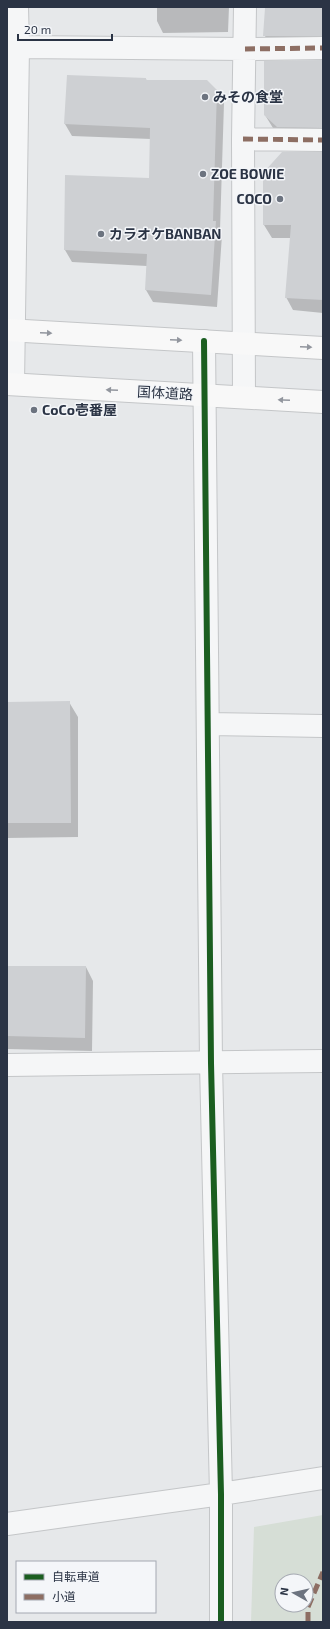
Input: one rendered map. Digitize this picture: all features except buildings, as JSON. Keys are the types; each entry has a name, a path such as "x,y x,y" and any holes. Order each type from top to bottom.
{"street":[{"path":"10,384 10,331 18,47 17,7"},
{"path":"244,398 243,139 245,7"},
{"path":"18,47 245,49 323,48"},
{"path":"243,139 323,140"},
{"path":"10,331 323,348"},
{"path":"204,341 211,1063 221,1494 221,1622"},
{"name":"国体道路","path":"10,384 323,402"},
{"path":"208,724 323,726"},
{"path":"7,1065 323,1061"},
{"path":"7,1524 323,1478"}],"shaded area":[{"path":"323,1515 323,1622 251,1622 254,1527"}],"marked path":[{"path":"245,49 323,48"},
{"path":"243,139 323,140"},
{"path":"308,1622 308,1607 323,1572"}],"cycle path":[{"path":"204,341 211,1063 221,1494 221,1622"}],"place":[{"name":"みその食堂","path":"205,97"},
{"name":"ZOE BOWIE","path":"203,174"},
{"name":"COCO","path":"280,199"},
{"name":"カラオケBANBAN","path":"101,234"},
{"name":"CoCo壱番屋","path":"34,410"}]}
